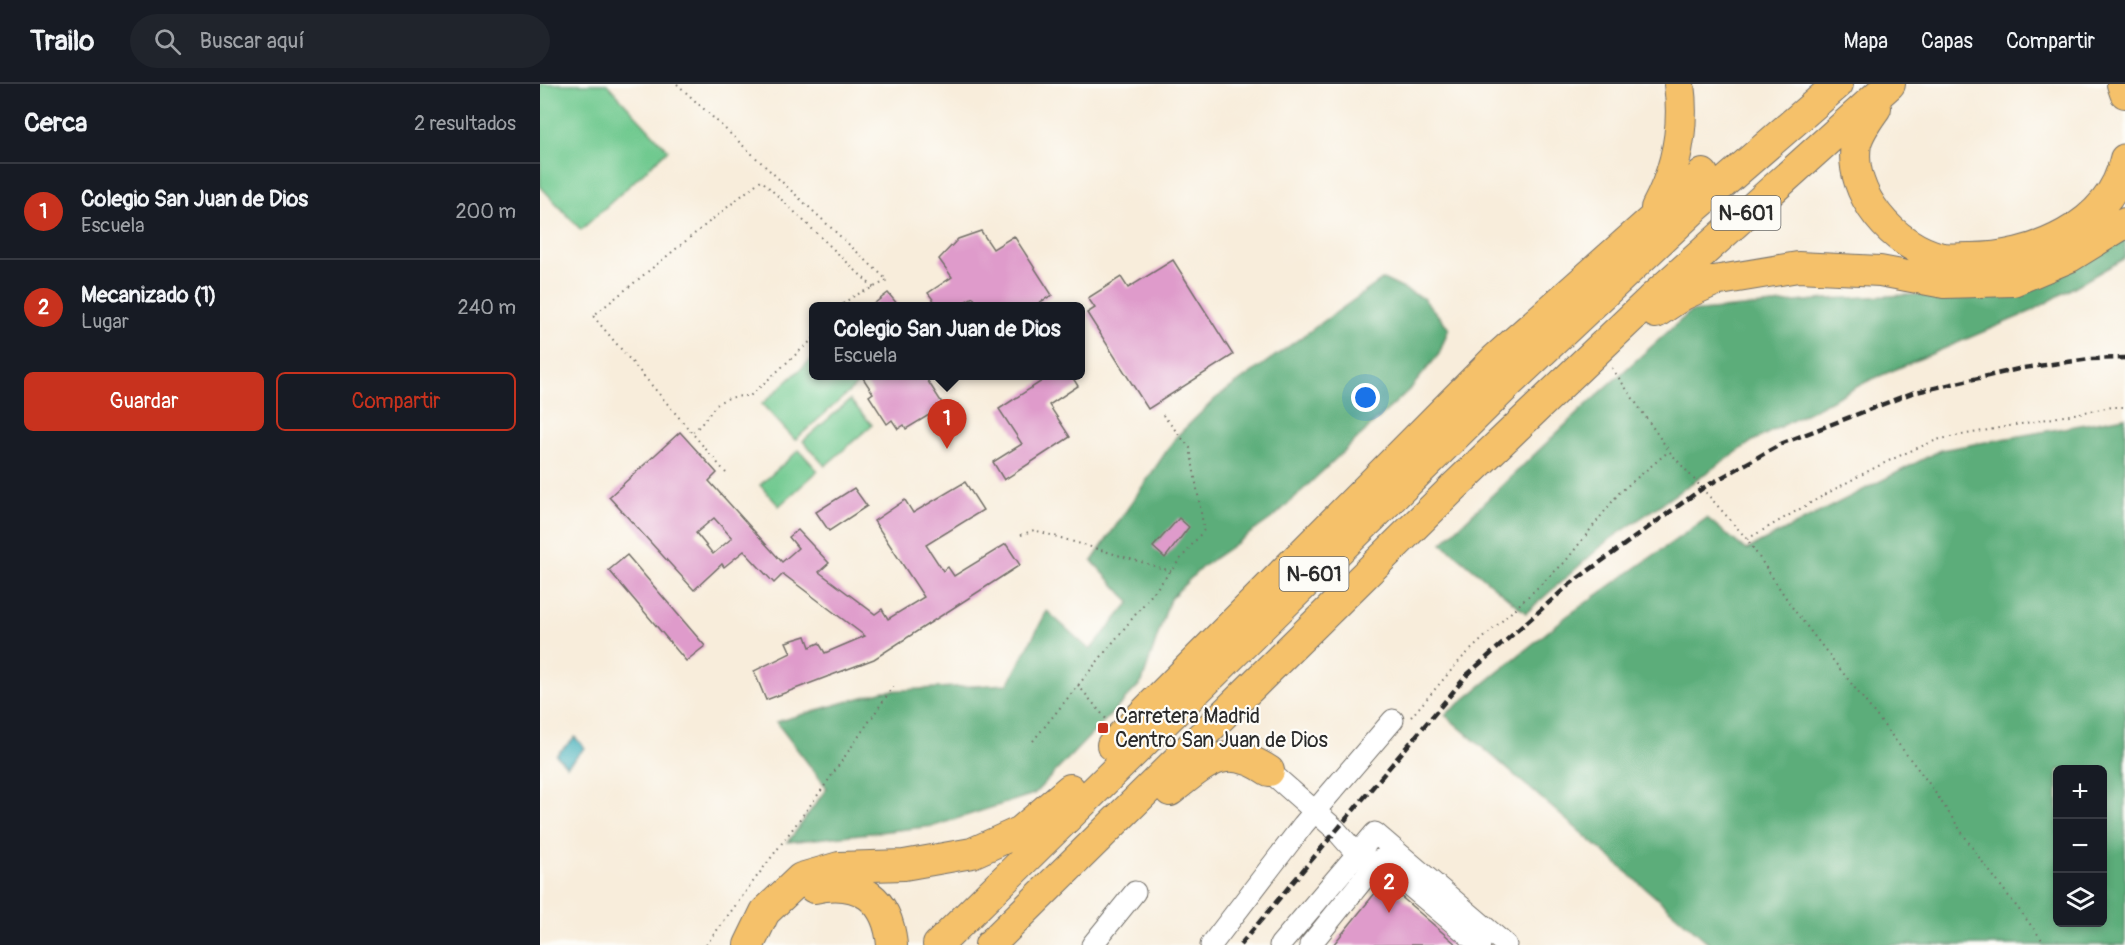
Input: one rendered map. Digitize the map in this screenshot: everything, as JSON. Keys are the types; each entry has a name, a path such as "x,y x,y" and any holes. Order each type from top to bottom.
{"highway":[{"path":"1622,244 1654,211 1672,173 1681,126 1679,84"},
{"path":"917,945 992,873 1120,737 1495,359 1622,244 1807,84"},
{"name":"N-601","path":"938,945 1445,446 1695,208 1838,84"},
{"path":"1892,84 1868,118 1857,142 1856,164 1860,181 1877,215 1904,241 1942,258 1984,258 2052,242 2088,219 2121,177 2125,159"},
{"name":"N-601","path":"990,945 1454,487 1650,300 1892,84"},
{"path":"2122,84 2125,93"},
{"path":"1429,427 1695,208"},
{"path":"1602,348 1683,295 1714,281 1798,267 1880,271 1944,283 2013,281 2070,257 2125,223"},
{"path":"1020,945 1160,798 1205,746 1229,711"},
{"path":"1160,798 1197,770 1226,755 1238,755 1255,761 1269,771"},
{"path":"749,945 765,912 801,878 839,867 904,865 972,853 1021,831 1070,789"},
{"path":"765,945 771,930 786,907 811,889 832,884 851,887 866,894 882,907 890,925 892,945"}],"street":[{"path":"1211,945 1315,812 1401,720"},
{"path":"1269,771 1356,852"},
{"path":"1280,945 1356,852 1375,833 1506,945"},
{"path":"1310,945 1379,860 1480,945"},
{"path":"1092,945 1135,892"}],"path":[{"path":"677,84 887,280 874,288 849,297 845,302"},
{"path":"726,473 592,316 761,180 874,288"},
{"path":"692,433 702,425 718,402 735,396 750,396 809,342"},
{"path":"1602,348 1669,451 1747,539 1794,610 1928,782 1978,856 2046,945"},
{"path":"1747,539 1839,488 1920,447 1940,440 2112,407 2125,407"},
{"path":"1033,741 1204,530 1190,448 1162,414"},
{"path":"1401,720 1480,639 1565,562 1619,493 1669,451"},
{"path":"1022,535 1034,530 1171,571"},
{"path":"706,945 823,788 895,684"},
{"path":"1078,685 1120,737"}],"green space":[{"path":"540,84 607,84 668,150 581,230 540,186"},
{"path":"2125,239 2125,258 2032,311 1868,381 1753,441 1606,542 1526,613 1442,543 1583,408 1690,312 1827,299 1927,294"},
{"path":"1383,279 1423,298 1449,328 1439,354 1412,387 1275,516 1202,567 1170,599 1142,682 1034,794 934,826 788,842 827,788 776,722 884,691 1008,684 1047,611 1090,650 1130,602 1092,561 1176,437 1216,398"},
{"path":"809,362 809,380 856,380 859,383 795,440 762,404"},
{"path":"850,400 872,425 825,466 803,441"},
{"path":"2125,417 2125,945 1711,945 1445,715 1567,616 1707,518 1746,550 1941,450"},
{"path":"799,450 818,471 779,506 760,485"}],"water":[{"path":"575,737 585,748 567,766 556,755"}],"building":[{"path":"981,231 993,249 1014,236 1052,295 1041,302 976,302 973,297 965,302 935,302 928,293 952,277 939,259 958,239"},
{"path":"1173,260 1233,355 1148,409 1087,313 1095,308 1088,298 1121,277 1128,288"},
{"path":"888,293 896,302 876,302"},
{"path":"864,380 927,380 944,406 906,429 904,425 898,429 892,420 887,424 869,396 873,393"},
{"path":"1043,380 1074,380 1078,386 1049,405 1070,437 1004,480 993,462 1022,444 999,409"},
{"path":"680,432 717,473 709,481 782,562 798,548 789,537 798,530 829,563 819,572 875,614 882,609 888,619 924,597 874,521 905,500 913,513 965,482 983,510 926,545 943,571 948,567 954,576 1006,544 1020,565 874,659 766,700 754,671 791,653 786,642 806,636 810,647 819,643 825,653 865,636 783,574 774,583 744,551 724,567 722,564 694,590 609,497","holes":["714,518 732,538 713,554 696,533"]},
{"path":"854,488 867,506 829,531 816,512"},
{"path":"1179,518 1189,527 1165,558 1153,547"},
{"path":"627,555 705,646 686,661 609,570"},
{"path":"1384,882 1457,945 1333,945"}],"railway":[{"path":"1240,945 1468,674 1570,584 1703,488 1783,443 1912,393 2023,368 2090,359 2125,358"}],"place":[{"name":"Colegio San Juan de Dios","path":"947,449"},
{"name":"Carretera Madrid Centro San Juan de Dios","path":"1103,728"},
{"name":"Mecanizado (1)","path":"1389,913"}]}
